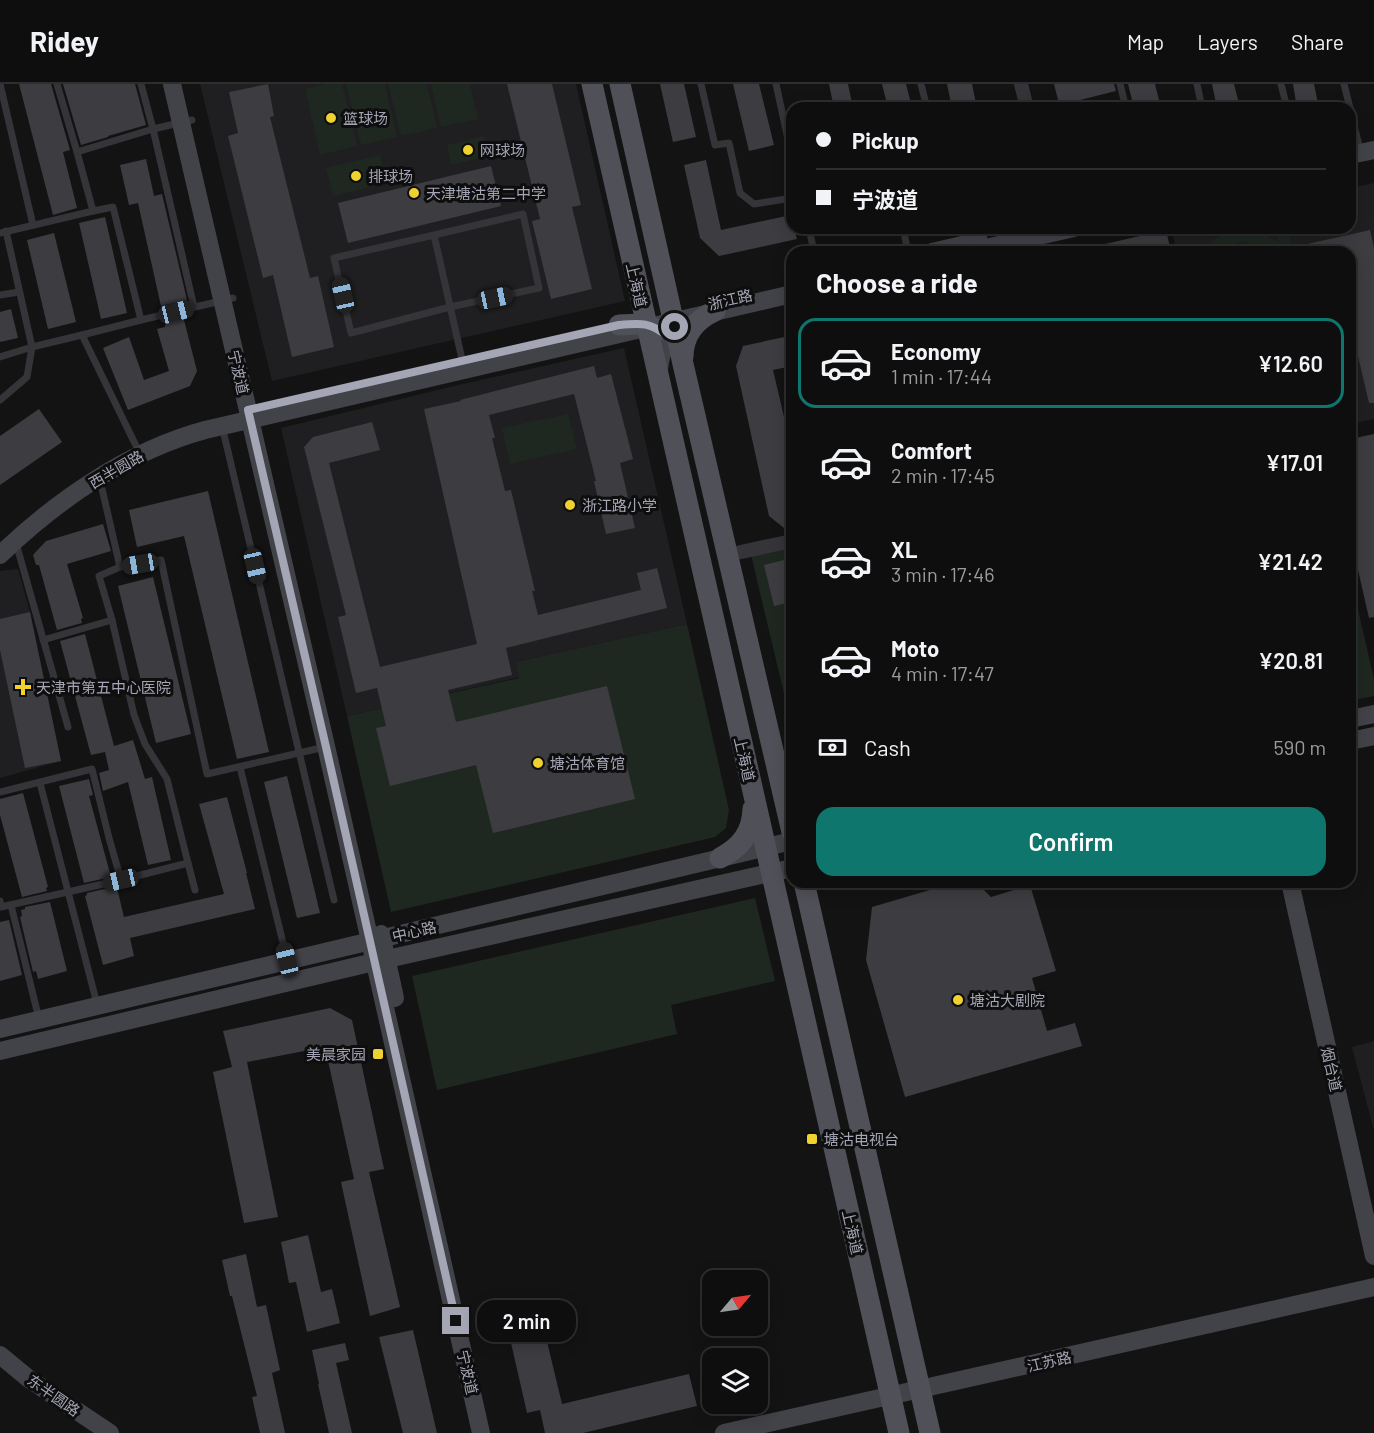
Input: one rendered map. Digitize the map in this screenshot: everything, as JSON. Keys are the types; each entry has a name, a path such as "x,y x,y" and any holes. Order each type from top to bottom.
{"main road":[{"name":"上海道","path":"592,84 640,296 663,324 683,364 786,811"},
{"name":"上海道","path":"620,84 663,324 658,376 765,847 785,870 783,925 899,1433"},
{"path":"619,325 637,313 640,296"},
{"path":"683,364 684,345 691,329 714,308"},
{"path":"619,325 663,324"},
{"path":"753,794 777,834 786,838"},
{"path":"720,858 736,848 749,831 753,816 753,794"},
{"name":"上海道","path":"805,888 930,1433"},
{"path":"812,916 816,888"}],"street":[{"name":"宁波道","path":"172,84 186,121 376,940 482,1433"},
{"name":"宁波道","path":"183,84 186,121"},
{"path":"1021,84 1026,102"},
{"path":"976,246 1016,234"},
{"path":"982,246 1037,234"},
{"name":"浙江路","path":"463,365 663,324 786,287"},
{"name":"浙江路","path":"714,308 786,295"},
{"name":"浙江路","path":"254,414 463,365 619,325"},
{"name":"宁波道","path":"254,414 326,747 376,940"},
{"name":"西半圆路","path":"8,539 138,450 222,426 254,414"},
{"name":"西半圆路","path":"0,555 8,539 23,519 93,469 138,450 186,425 254,414"},
{"path":"727,555 786,541"},
{"path":"1356,718 1374,714"},
{"path":"1356,740 1374,736"},
{"path":"782,788 786,796"},
{"name":"中心路","path":"0,1029 786,841"},
{"name":"中心路","path":"0,1051 380,961 785,870"},
{"name":"烟台道","path":"1291,888 1374,1256"},
{"name":"宁波道","path":"380,961 492,1433"},
{"name":"江苏路","path":"766,1433 891,1401 1374,1287"},
{"name":"江苏路","path":"921,1394 1374,1297"},
{"name":"东半圆路","path":"0,1355 28,1379 110,1433"},
{"name":"东半圆路","path":"0,1370 23,1389 89,1433"},
{"name":"江苏路","path":"724,1433 891,1401"}],"lane":[{"path":"0,84 33,225"},
{"path":"57,84 93,212"},
{"path":"141,84 194,307"},
{"path":"700,84 715,145 729,143 740,193 754,204 786,199"},
{"path":"776,84 786,127"},
{"path":"921,84 926,102"},
{"path":"1120,84 1124,102"},
{"path":"1197,84 1201,102"},
{"path":"1281,84 1286,102"},
{"path":"1344,84 1348,102"},
{"path":"77,152 186,121"},
{"path":"1356,133 1362,157"},
{"path":"0,400 27,377 32,347 3,232 113,207 141,320"},
{"path":"523,214 539,288 450,307 351,333 334,258 434,235 523,214"},
{"path":"434,235 463,365"},
{"path":"0,295 19,292"},
{"path":"0,357 32,347 228,299"},
{"path":"82,335 138,450"},
{"path":"222,426 334,900"},
{"path":"99,478 120,567"},
{"path":"8,539 43,640 68,727"},
{"path":"195,890 167,779 145,744 134,715 112,620 99,576 120,567 160,560 207,774 326,747"},
{"path":"43,640 112,620"},
{"path":"240,767 287,960"},
{"path":"0,792 92,769 121,880"},
{"path":"40,783 98,1006"},
{"path":"0,901 1,907 188,863"},
{"path":"10,905 40,1020"}],"shaded area":[{"name":"天津塘沽第二中学","path":"200,84 576,84 625,301 272,381"},
{"name":"篮球场","path":"326,84 342,84 357,146 320,155 305,89"},
{"name":"篮球场","path":"346,84 385,84 397,137 361,145"},
{"name":"篮球场","path":"388,84 427,84 437,128 401,136"},
{"path":"431,84 470,84 478,119 441,127"},
{"name":"网球场","path":"484,136 488,156 451,165 447,145"},
{"name":"排球场","path":"380,155 386,183 333,196 326,168"},
{"path":"1374,183 1374,419 1356,423 1356,246 1176,246 1172,234 1356,234 1356,187"},
{"path":"1225,234 1260,234 1279,243 1277,234 1289,234 1292,246 1260,246 1241,242 1229,246 1207,246"},
{"path":"624,348 687,624 516,662 520,677 347,716 281,428"},
{"path":"568,414 577,449 510,464 502,428"},
{"path":"786,546 786,702 751,555"},
{"name":"天津市第五中心医院","path":"18,569 30,612 61,761 0,778 0,571"},
{"path":"1356,601 1374,679 1374,696 1356,700"},
{"name":"塘沽体育馆","path":"687,624 729,810 726,828 715,837 391,912 347,716 519,678 516,662"},
{"path":"755,898 775,981 671,1005 677,1034 437,1090 412,976"},
{"path":"1374,1041 1374,1131 1352,1047"}],"building":[{"path":"19,84 51,84 70,150 63,152 77,208 53,215"},
{"path":"63,84 135,84 146,125 81,145"},
{"path":"268,84 274,116 270,117 310,278 318,276 334,347 292,357 273,275 263,278 228,136 238,133 229,92"},
{"path":"507,84 552,84 581,205 572,207 592,289 551,299 532,221 540,219"},
{"path":"660,84 684,84 696,137 673,142"},
{"path":"733,84 759,84 774,145 749,151"},
{"path":"829,84 848,84 852,102 833,102"},
{"path":"882,84 906,84 910,102 886,102"},
{"path":"947,84 972,84 976,102 951,102"},
{"path":"1054,84 1114,84 1116,91 1080,100 1080,102 1058,102"},
{"path":"1128,84 1155,84 1160,102 1132,102"},
{"path":"1212,84 1234,84 1238,102 1216,102"},
{"path":"1293,84 1314,84 1318,102 1296,102"},
{"path":"146,159 154,196 162,194 187,300 161,306 138,203 129,205 120,165"},
{"path":"706,160 721,230 786,216 786,234 796,234 797,239 719,256 700,238 684,165"},
{"path":"491,166 501,206 348,243 338,203"},
{"path":"105,217 127,313 101,319 79,223"},
{"path":"1370,230 1374,248 1374,403 1369,403 1356,348 1356,246 1298,246"},
{"path":"54,233 76,322 48,329 27,240"},
{"path":"1149,234 1167,234 1170,246 1096,246"},
{"path":"11,309 18,338 0,342 0,312"},
{"path":"183,316 197,371 190,386 128,410 103,348 129,337 144,380 169,371 157,329"},
{"path":"786,337 786,367 773,370 786,425 786,530 769,516 736,366 743,346"},
{"path":"594,366 597,378 611,374 633,459 620,463 635,528 606,534 594,481 596,481 574,394 489,415 495,438 492,438 505,491 511,490 535,591 532,591 538,615 641,590 637,573 657,568 667,608 506,648 512,675 448,690 456,722 607,686 635,799 493,833 476,765 390,786 376,728 386,726 377,688 356,693 338,617 346,615 304,447 313,437 372,422 380,450 329,463 380,667 477,644 424,409"},
{"path":"39,409 62,442 0,485 0,436"},
{"path":"1374,434 1374,617 1369,618 1356,561 1356,438"},
{"path":"208,491 269,752 237,759 184,536 137,547 129,510"},
{"path":"103,524 111,551 67,564 83,618 82,623 57,630 39,565 36,565 33,555 46,541"},
{"path":"786,560 786,603 774,606 764,565"},
{"path":"153,577 191,734 156,743 118,586"},
{"name":"天津市第五中心医院","path":"30,612 61,761 25,768 0,650 0,619"},
{"path":"85,634 114,746 133,740 145,779 152,777 171,860 148,865 128,782 103,791 99,773 109,770 105,752 91,755 60,641"},
{"path":"287,776 320,913 297,918 264,782"},
{"path":"89,779 93,795 89,796 111,877 84,883 59,786"},
{"path":"23,793 48,887 47,891 22,897 0,815 0,799"},
{"path":"227,797 255,909 130,938 134,956 103,965 85,896 87,893 117,888 124,917 224,894 199,804"},
{"name":"塘沽大剧院","path":"937,888 982,888 991,897 1020,888 1031,888 1056,971 1032,978 1047,1031 1075,1023 1082,1046 905,1097 866,960 872,907"},
{"path":"50,902 67,971 38,979 36,971 33,972 20,917 22,916 21,910 25,907"},
{"path":"9,920 22,975 0,981 0,922"},
{"path":"330,1008 352,1020 384,1169 369,1172 400,1307 370,1316 341,1182 354,1179 325,1047 247,1062 278,1217 244,1223 213,1072 232,1067 223,1031"},
{"path":"308,1235 321,1292 332,1289 340,1323 307,1332 296,1282 289,1283 281,1242"},
{"path":"246,1254 257,1307 266,1305 280,1370 272,1373 285,1433 260,1433 252,1397 257,1396 222,1260"},
{"path":"538,1304 562,1404 689,1374 697,1406 583,1433 545,1433 540,1410 527,1413 504,1312"},
{"path":"413,1330 437,1433 403,1433 379,1337"},
{"path":"345,1343 349,1360 336,1363 352,1433 329,1433 312,1350"}],"place":[{"name":"篮球场","path":"331,118"},
{"name":"网球场","path":"468,150"},
{"name":"排球场","path":"356,176"},
{"name":"天津塘沽第二中学","path":"414,193"},
{"name":"浙江路小学","path":"570,505"},
{"name":"天津市第五中心医院","path":"23,687"},
{"name":"塘沽体育馆","path":"538,763"},
{"name":"塘沽大剧院","path":"958,1000"},
{"name":"美晨家园","path":"378,1054"},
{"name":"塘沽电视台","path":"812,1139"}],"route":[{"path":"456,1321 248,410 619,325 647,324 668,337 675,327"}]}
